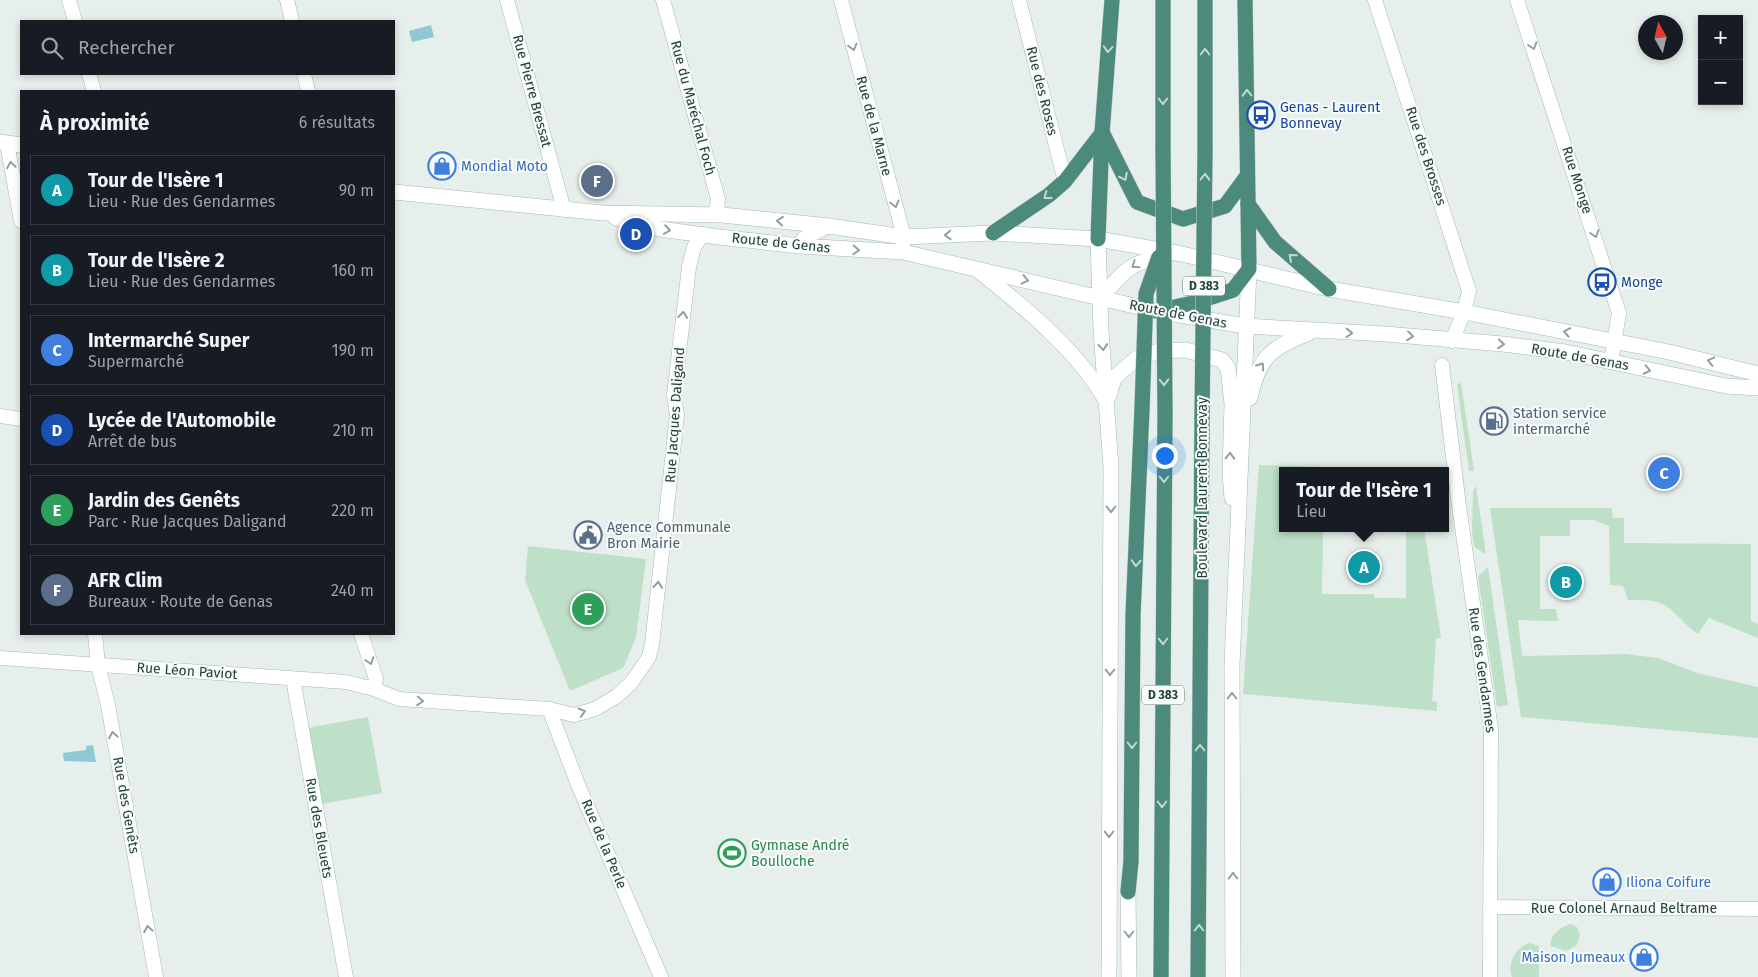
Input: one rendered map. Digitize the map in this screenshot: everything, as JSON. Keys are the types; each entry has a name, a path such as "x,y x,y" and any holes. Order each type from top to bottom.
{"highway":[{"path":"1098,239 1102,133 1112,0"},
{"name":"D 383","path":"1161,977 1165,413 1162,148 1163,0"},
{"name":"Boulevard Laurent Bonnevay","path":"1198,977 1206,0"},
{"path":"1156,311 1193,303 1233,290 1249,269 1245,0"},
{"path":"993,233 1049,196 1065,181 1102,133"},
{"path":"1102,133 1137,202 1184,219 1225,206 1247,176"},
{"path":"1248,204 1275,242 1329,289"},
{"path":"1128,892 1131,861 1133,615 1146,294 1163,246"}],"main road":[{"name":"Route de Genas","path":"395,192 603,213 712,215 829,226 904,237 993,233 1098,239 1182,254 1329,289 1464,312 1615,341 1735,366 1758,374"},
{"name":"Route de Genas","path":"603,213 635,224 703,234 799,246 903,252 1156,311 1245,326 1386,334 1531,348 1611,362 1726,386 1758,388"},
{"path":"1098,239 1101,331 1108,402 1111,506 1109,977"},
{"path":"1101,298 1119,275 1144,259 1182,254"},
{"path":"1233,977 1232,665 1236,539 1243,429 1245,326 1249,269"},
{"path":"977,270 1024,307 1051,333 1096,382 1108,402"},
{"path":"1243,429 1256,373 1269,355 1281,344 1312,331"},
{"path":"1108,402 1114,378 1137,358 1158,351 1186,350 1222,360 1228,368 1232,404 1230,474 1236,539"},
{"path":"1128,892 1129,977"}],"street":[{"path":"69,0 75,20"},
{"path":"287,0 292,20"},
{"name":"Rue Pierre Bressat","path":"507,0 564,210"},
{"name":"Rue du Maréchal Foch","path":"663,0 718,199 717,208 712,215"},
{"name":"Rue de la Marne","path":"841,0 904,237 903,252"},
{"name":"Rue des Roses","path":"1019,0 1065,181"},
{"name":"Rue des Brosses","path":"1375,0 1469,291 1464,312 1452,341"},
{"name":"Rue Monge","path":"1518,0 1610,280 1619,313 1611,362"},
{"path":"89,75 94,90"},
{"path":"304,75 308,90"},
{"path":"10,143 20,214"},
{"path":"799,246 804,238 829,226"},
{"name":"Rue Jacques Daligand","path":"374,689 399,699 549,710 574,715 595,709 617,696 631,684 649,657 674,457 678,415 674,395 689,267 694,246 703,234"},
{"name":"Rue des Gendarmes","path":"1442,364 1459,506 1491,729 1490,977"},
{"path":"0,416 20,419"},
{"name":"Rue des Genêts","path":"95,635 98,664 108,704 156,977"},
{"path":"361,635 376,680 374,689"},
{"name":"Rue Léon Paviot","path":"0,658 346,682 374,689"},
{"name":"Rue des Bleuets","path":"292,678 346,977"},
{"name":"Rue de la Perle","path":"549,710 579,787 661,977"},
{"name":"Rue Colonel Arnaud Beltrame","path":"1490,907 1758,909"}],"green space":[{"path":"1461,383 1474,471 1469,471 1457,384"},
{"path":"1259,465 1327,467 1279,467 1279,532 1323,532 1322,594 1374,594 1375,598 1406,598 1406,532 1425,532 1441,638 1436,638 1432,701 1437,702 1437,711 1243,694"},
{"path":"1476,486 1486,554 1474,547 1472,531 1473,491"},
{"path":"1490,508 1612,508 1613,518 1624,518 1624,543 1751,544 1751,621 1758,624 1758,638 1709,618 1698,634 1665,605 1650,601 1628,600 1623,586 1610,585 1609,526 1594,520 1570,520 1570,536 1540,536 1540,609 1556,609 1558,621 1518,620 1522,656 1626,654 1658,658 1697,673 1758,687 1758,738 1521,717"},
{"path":"528,546 646,559 636,638 623,668 570,691 525,580"},
{"path":"1488,567 1508,705 1497,707 1478,576"},
{"path":"368,717 382,793 322,804 307,728"},
{"path":"1571,924 1577,927 1580,934 1577,945 1566,951 1551,946 1552,938 1556,932"},
{"path":"1529,943 1539,946 1539,977 1512,977 1511,962 1513,957"}],"water":[{"path":"431,25 434,37 412,42 409,31"},
{"path":"93,745 96,762 64,761 63,753 86,750 86,746"}],"place":[{"name":"Genas - Laurent Bonnevay","path":"1261,115"},
{"name":"Mondial Moto","path":"442,166"},
{"name":"AFR Clim","path":"597,181"},
{"name":"Lycée de l'Automobile","path":"636,234"},
{"name":"Monge","path":"1602,282"},
{"name":"Station service intermarché","path":"1494,421"},
{"name":"Intermarché Super","path":"1664,473"},
{"name":"Agence Communale Bron Mairie","path":"588,535"},
{"name":"Tour de l'Isère 1","path":"1364,567"},
{"name":"Tour de l'Isère 2","path":"1566,582"},
{"name":"Jardin des Genêts","path":"588,609"},
{"name":"Gymnase André Boulloche","path":"732,853"},
{"name":"Iliona Coifure","path":"1607,882"},
{"name":"Maison Jumeaux","path":"1644,957"}]}
